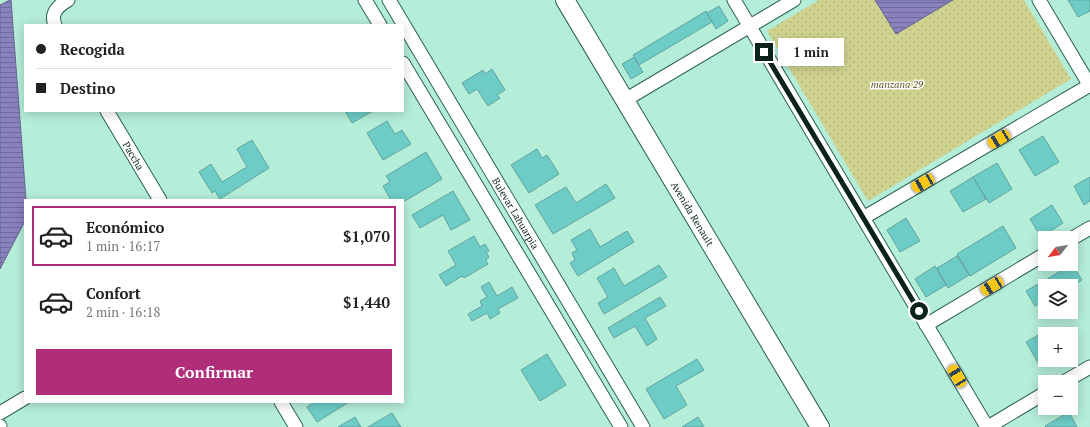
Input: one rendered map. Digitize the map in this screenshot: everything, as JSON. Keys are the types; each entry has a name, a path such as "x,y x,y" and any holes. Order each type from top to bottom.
{"street":[{"path":"55,24 54,15 57,6 68,0"},
{"path":"365,0 379,24"},
{"name":"Bulevar Lahuarpia","path":"389,0 403,24"},
{"name":"Avenida Renault","path":"565,0 820,427"},
{"path":"734,0 988,427 1038,397"},
{"path":"625,100 794,0"},
{"path":"863,218 1090,86 1039,0"},
{"name":"Bulevar Lahuarpia","path":"404,25 644,427"},
{"path":"404,65 621,427"},
{"name":"Paccha","path":"108,112 159,199"},
{"path":"1078,235 1090,228"},
{"path":"926,325 1038,258"},
{"path":"1076,375 1090,367"},
{"path":"0,413 24,399"},
{"path":"282,403 296,427"}],"green space":[{"name":"manzana 29","path":"819,0 1024,0 1071,79 868,201 767,31"}],"shaded area":[{"path":"11,0 26,199 24,199 24,223 0,269 0,5"},
{"path":"875,0 953,0 896,34"}],"building":[{"path":"1068,0 1090,0 1090,11 1078,17"},
{"path":"719,6 728,21 716,29 707,13"},
{"path":"706,11 712,22 639,65 633,55"},
{"path":"634,57 643,72 631,79 622,64"},
{"path":"492,69 505,90 497,95 500,98 488,106 477,89 469,94 462,83 483,70 485,74"},
{"path":"346,112 371,112 352,123"},
{"path":"387,121 395,134 402,130 411,144 383,160 367,133"},
{"path":"1043,136 1059,162 1035,176 1019,150"},
{"path":"252,140 269,168 220,199 215,191 212,193 199,172 211,164 222,182 247,167 237,149"},
{"path":"537,149 542,158 547,155 559,174 529,193 511,165"},
{"path":"426,152 442,179 404,201 404,199 390,199 383,186 390,182 386,176"},
{"path":"997,163 1012,189 989,203 973,177"},
{"path":"973,177 986,199 963,212 950,191"},
{"path":"1090,177 1090,201 1084,205 1074,186"},
{"path":"606,184 615,198 553,234 535,205 566,187 576,203"},
{"path":"453,191 470,220 451,230 443,215 420,228 412,215"},
{"path":"1052,205 1063,223 1050,231 1038,232 1030,219"},
{"path":"906,218 920,241 900,252 887,230"},
{"path":"1003,226 1016,248 970,276 957,254"},
{"path":"590,229 600,247 627,231 634,242 578,276 570,263 575,260 572,253 577,250 571,240"},
{"path":"474,236 480,247 485,244 489,251 486,252 489,257 486,260 488,264 464,278 462,276 446,286 439,275 456,265 448,251"},
{"path":"957,256 969,275 948,288 937,268"},
{"path":"659,265 667,277 604,314 598,303 608,297 597,278 614,268 624,286"},
{"path":"935,266 946,285 926,297 915,279"},
{"path":"1060,271 1076,271 1082,280 1078,283 1078,279 1049,278"},
{"path":"489,282 497,296 512,287 518,298 498,309 500,313 490,319 487,313 472,321 468,314 482,306 480,301 487,297 481,287"},
{"path":"1038,284 1038,304 1035,306 1026,291"},
{"path":"660,297 666,306 645,318 657,339 647,346 635,326 614,338 608,328"},
{"path":"1038,335 1038,363 1026,342"},
{"path":"547,354 566,385 540,401 521,370"},
{"path":"697,359 704,370 676,386 687,405 664,419 646,389"},
{"path":"313,403 347,403 317,422 307,407"},
{"path":"392,413 401,427 368,427"},
{"path":"1064,415 1071,415 1077,427 1046,427 1045,426"},
{"path":"355,417 361,427 338,427"},
{"path":"698,417 704,427 682,427"}],"route":[{"path":"764,52 919,311"}]}
